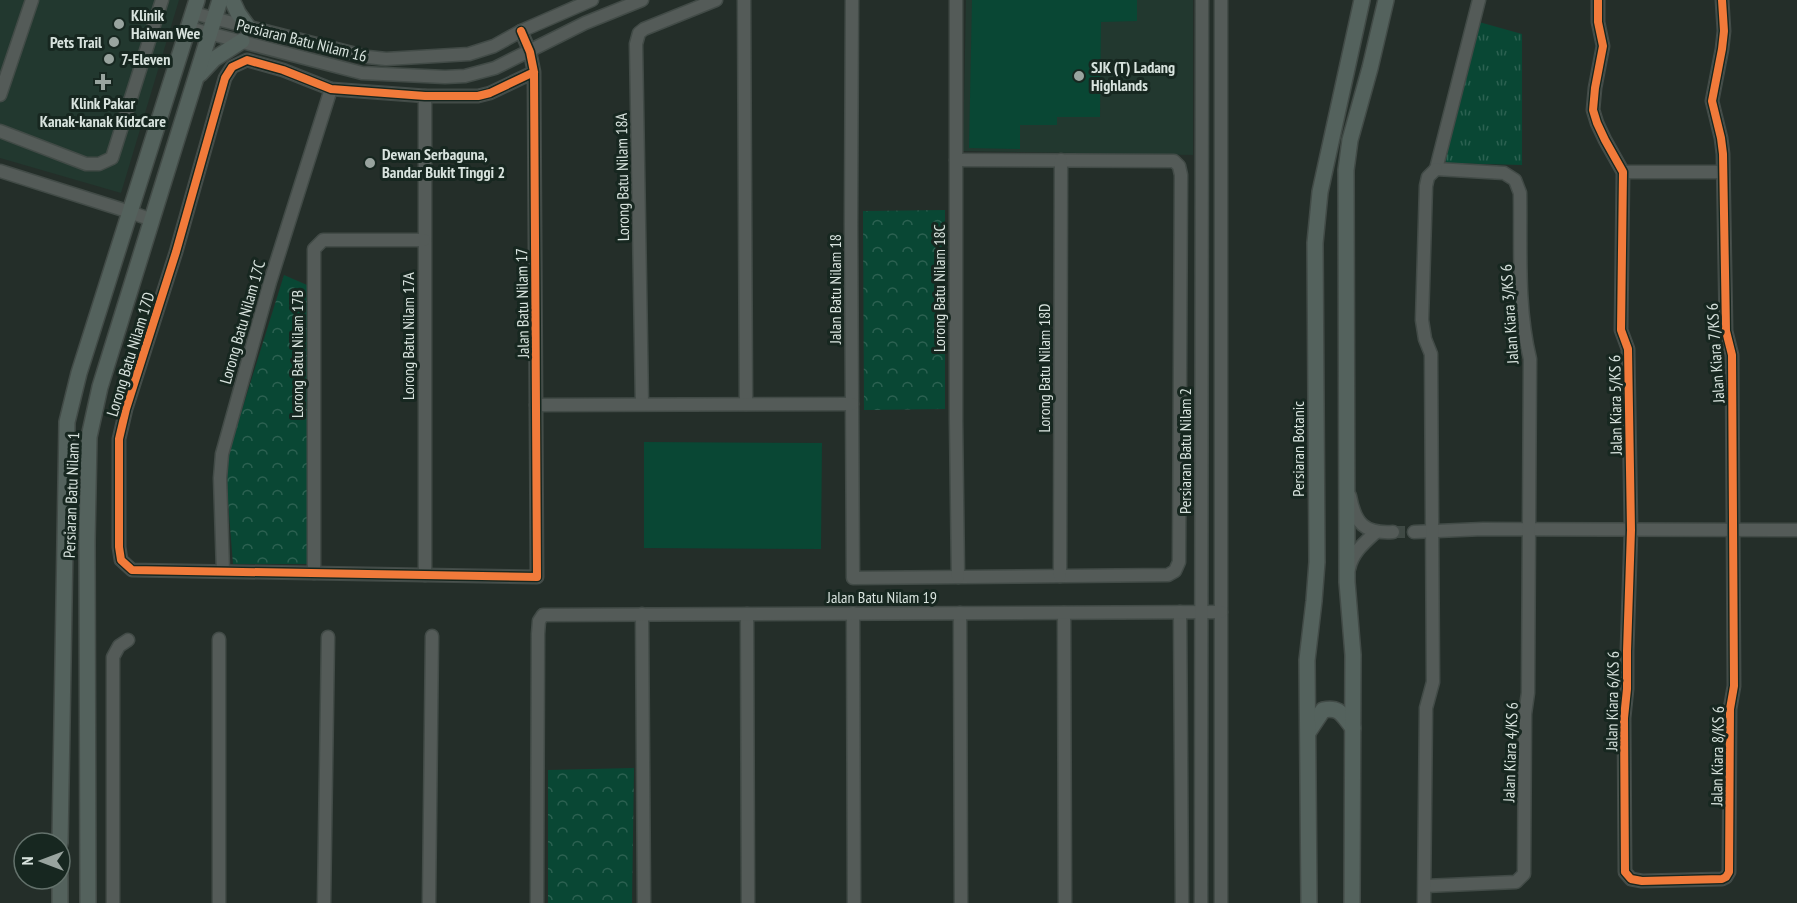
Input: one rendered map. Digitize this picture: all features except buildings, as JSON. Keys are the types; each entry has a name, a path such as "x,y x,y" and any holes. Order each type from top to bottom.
{"main road":[{"name":"Persiaran Batu Nilam 1","path":"88,903 89,437 100,387 220,0"},
{"path":"197,78 214,59 245,34 232,0"},
{"name":"Persiaran Botanic","path":"1309,903 1307,660 1317,562 1317,220 1326,161 1362,0"},
{"path":"1352,903 1353,655 1347,582 1346,170 1350,141 1386,0"},
{"name":"Persiaran Batu Nilam 1","path":"60,831 67,423 79,373 193,14"},
{"path":"1309,731 1323,710 1331,708 1339,711 1353,728"},
{"path":"79,903 81,858 88,835"}],"street":[{"path":"0,95 32,0"},
{"path":"0,131 86,164 99,164 112,158 162,0"},
{"name":"Persiaran Batu Nilam 16","path":"193,14 212,26 245,34 386,59 469,54 494,46 521,31 592,0"},
{"name":"Persiaran Batu Nilam 16","path":"245,34 362,73 445,77 474,75 530,52 585,23 642,0"},
{"name":"Lorong Batu Nilam 18A","path":"642,404 636,44 639,33 644,29 716,0"},
{"path":"744,0 746,404"},
{"name":"Jalan Batu Nilam 18","path":"852,0 853,578 958,577"},
{"name":"Lorong Batu Nilam 18C","path":"956,0 958,577"},
{"name":"Persiaran Batu Nilam 2","path":"1201,903 1202,0"},
{"path":"1221,0 1221,903"},
{"path":"1424,903 1426,708 1433,682 1431,354 1425,339 1422,320 1426,186 1428,177 1436,169 1479,0"},
{"path":"1598,0 1598,22 1603,46 1593,110 1605,140 1623,172 1723,172"},
{"name":"Jalan Kiara 7/KS 6","path":"1722,0 1724,31 1712,101 1721,138 1723,172 1726,331 1732,355 1734,530"},
{"name":"Jalan Batu Nilam 17","path":"521,31 530,52 534,72 537,577"},
{"name":"Lorong Batu Nilam 17D","path":"331,89 283,70 248,60 232,67 225,78 176,252 126,409 119,439 119,547 122,560 132,570 537,577"},
{"path":"331,89 424,96 478,96 490,93 534,72"},
{"name":"Lorong Batu Nilam 17C","path":"223,571 220,478 222,454 270,282 331,89"},
{"name":"Lorong Batu Nilam 17A","path":"424,96 425,575"},
{"path":"1202,123 1221,123"},
{"path":"956,160 1174,160 1179,166 1181,175 1179,562 1175,571 1168,575 958,577"},
{"name":"Lorong Batu Nilam 18D","path":"1060,576 1061,160"},
{"name":"Jalan Kiara 3/KS 6","path":"1436,169 1504,173 1515,180 1520,193 1522,314 1524,336 1530,359 1528,529"},
{"path":"0,171 152,220"},
{"name":"Jalan Kiara 5/KS 6","path":"1623,172 1621,330 1628,349 1631,530"},
{"name":"Lorong Batu Nilam 17B","path":"314,573 314,249 323,240 424,240"},
{"path":"536,405 852,404"},
{"path":"1347,477 1352,506 1364,528 1376,532 1393,532"},
{"path":"1413,532 1483,529 1797,530"},
{"name":"Jalan Kiara 4/KS 6","path":"1425,886 1516,882 1524,874 1525,714 1528,693 1528,529"},
{"name":"Jalan Kiara 6/KS 6","path":"1625,872 1624,718 1627,689 1631,530"},
{"name":"Jalan Kiara 8/KS 6","path":"1625,872 1631,879 1642,881 1722,879 1729,872 1730,708 1734,686 1734,530"},
{"path":"1347,582 1350,562 1357,551 1376,532"},
{"path":"1180,612 1182,903"},
{"name":"Jalan Batu Nilam 19","path":"537,903 538,634 539,621 543,615 1221,612"},
{"path":"853,613 854,903"},
{"path":"960,613 961,903"},
{"path":"1064,613 1065,903"},
{"path":"642,614 644,903"},
{"path":"747,614 748,903"},
{"path":"429,903 432,636"},
{"path":"324,903 328,637"},
{"path":"219,639 219,903"},
{"path":"113,903 113,657 118,646 128,640"}],"shaded area":[{"path":"0,0 179,0 121,193 0,158"},
{"name":"SJK (T) Ladang Highlands","path":"966,0 1193,0 1193,155 963,151"}],"green space":[{"path":"972,0 1137,0 1137,21 1101,22 1100,117 1057,117 1057,125 1020,125 1020,149 969,148"},
{"path":"1479,22 1522,34 1522,165 1447,163 1442,155"},
{"path":"945,210 945,409 864,410 863,211"},
{"path":"284,275 307,285 309,564 233,564 225,464"},
{"path":"644,442 822,443 821,549 644,548"},
{"path":"634,768 632,903 548,903 548,770"}],"tunnel":[{"path":"1393,532 1414,532"}],"cycle path":[{"path":"1598,0 1598,22 1603,46 1593,110 1605,140 1623,172 1621,330 1628,349 1631,530 1627,689 1624,718 1625,872 1631,879 1642,881 1722,879 1729,872 1730,709 1734,686 1732,355 1726,331 1723,154 1712,101 1724,31 1722,0"},
{"path":"521,31 530,52 534,72 537,577 132,570 121,560 119,547 119,439 126,409 176,252 225,78 232,67 247,60 283,70 331,89 425,96 478,96 490,93 534,72"}],"place":[{"name":"Klinik Haiwan Wee","path":"119,24"},
{"name":"Pets Trail","path":"114,42"},
{"name":"7-Eleven","path":"109,59"},
{"name":"SJK (T) Ladang Highlands","path":"1079,76"},
{"name":"Klink Pakar Kanak-kanak KidzCare","path":"103,82"},
{"name":"Dewan Serbaguna, Bandar Bukit Tinggi 2","path":"370,163"}]}
